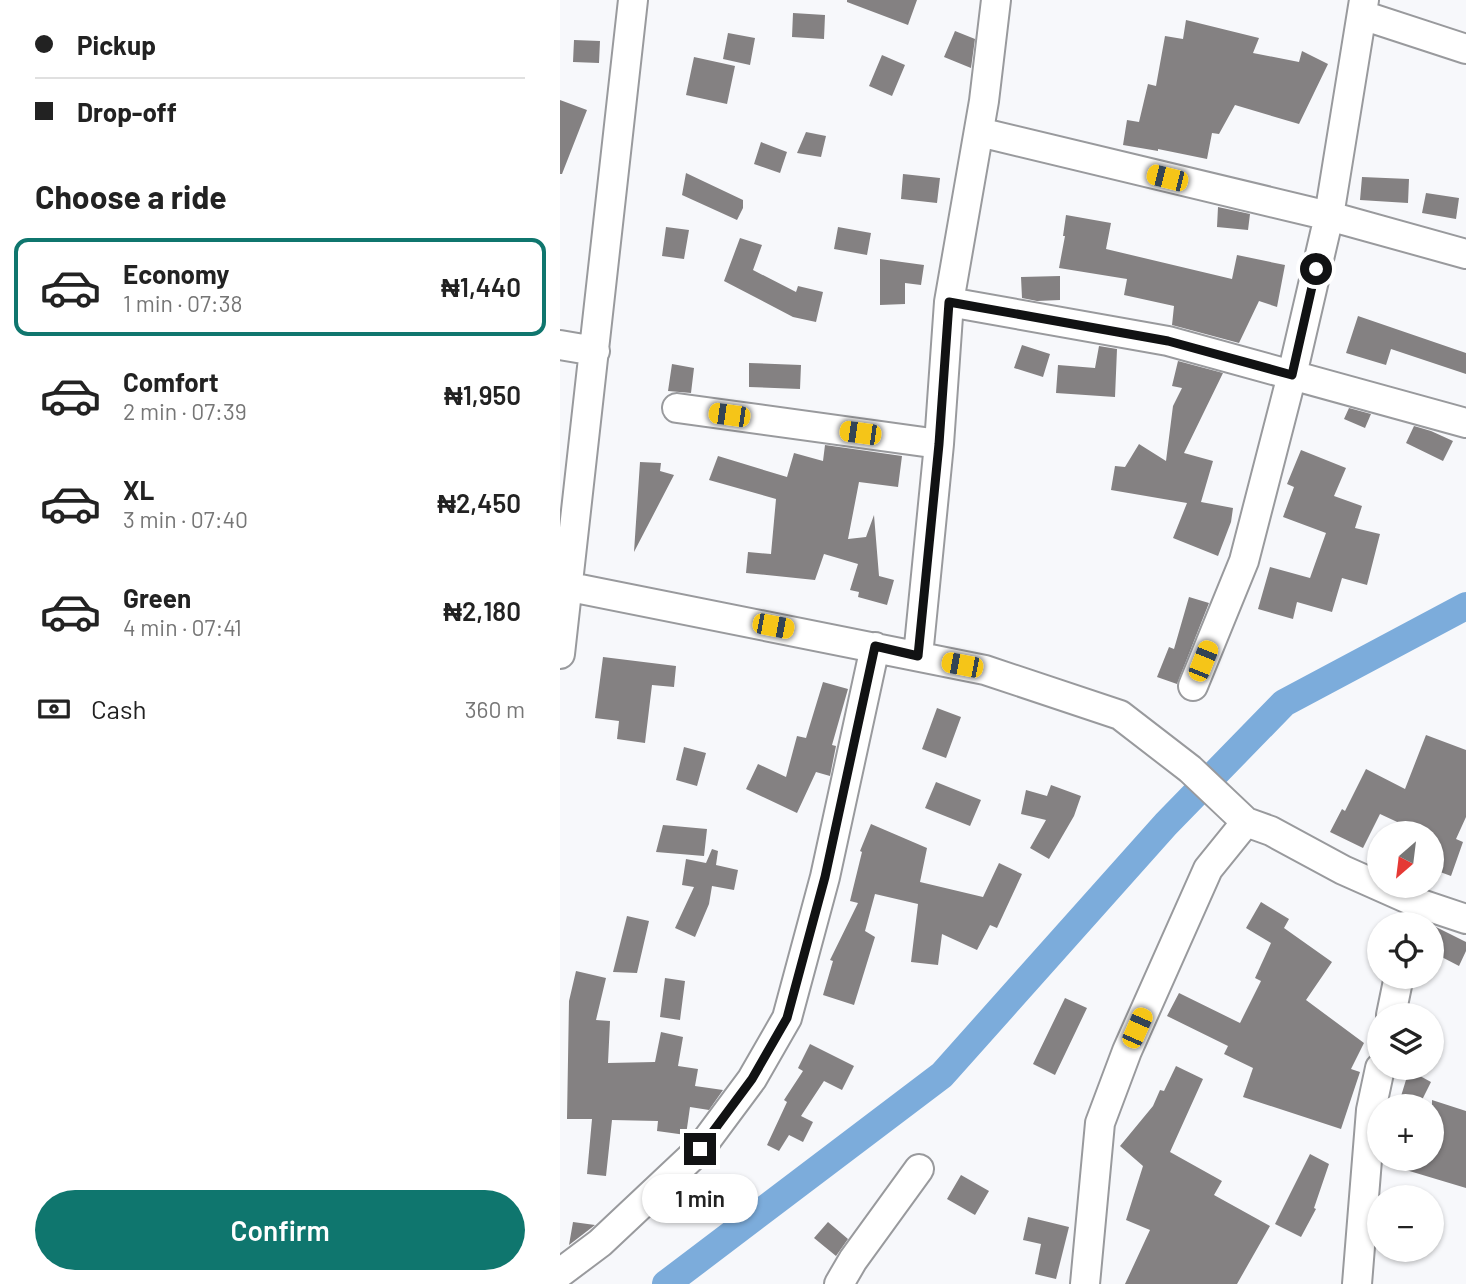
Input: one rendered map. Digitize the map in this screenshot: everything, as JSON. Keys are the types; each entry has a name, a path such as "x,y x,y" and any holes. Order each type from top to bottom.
{"street":[{"path":"560,654 564,586 595,351 633,0"},
{"path":"918,656 939,444 949,302 979,132 996,0"},
{"path":"1193,686 1244,561 1292,375 1329,216 1363,7 1466,49"},
{"path":"979,132 1329,216 1466,254"},
{"path":"949,302 1168,341 1466,423"},
{"path":"560,345 595,351"},
{"path":"677,408 939,444"},
{"path":"564,586 985,670 1120,715 1190,769 1247,822 1271,831 1343,870 1411,912"},
{"path":"560,1273 600,1243 700,1149 752,1079 787,1018 825,877 875,646"},
{"path":"1086,1284 1100,1123 1127,1051 1208,869 1247,822"},
{"path":"1444,917 1466,919"},
{"path":"1357,1284 1371,1110 1377,1080"},
{"path":"839,1284 853,1260 919,1169"}],"building":[{"path":"847,0 917,0 908,25"},
{"path":"793,13 825,15 824,39 792,37"},
{"path":"1186,20 1259,38 1253,53 1299,62 1302,51 1328,64 1299,124 1235,105 1219,134 1212,133 1207,159 1123,145 1127,120 1139,122 1148,84 1156,86 1165,36 1183,39"},
{"path":"955,31 975,39 971,68 944,57"},
{"path":"728,33 755,38 750,65 723,59"},
{"path":"574,40 600,41 599,63 573,62"},
{"path":"882,55 905,65 892,96 869,86"},
{"path":"694,57 735,66 727,104 686,95"},
{"path":"560,100 587,110 562,174 560,174"},
{"path":"806,132 826,136 821,157 797,153"},
{"path":"761,142 787,152 780,173 754,164"},
{"path":"686,173 743,200 743,208 737,220 682,195"},
{"path":"903,174 940,178 937,203 901,199"},
{"path":"1362,177 1409,179 1408,203 1360,200"},
{"path":"1426,193 1459,198 1456,219 1422,213"},
{"path":"1218,207 1250,214 1248,230 1217,227"},
{"path":"1066,215 1111,223 1106,249 1232,279 1237,255 1285,265 1277,307 1259,301 1239,343 1172,325 1174,306 1124,295 1127,279 1059,268"},
{"path":"666,227 689,230 684,259 662,256"},
{"path":"838,227 871,233 867,255 834,249"},
{"path":"740,238 762,245 753,270 796,292 798,286 823,292 816,322 793,317 724,281"},
{"path":"880,259 924,265 921,285 905,283 905,304 880,305"},
{"path":"1060,276 1060,300 1037,301 1022,298 1021,277"},
{"path":"1358,316 1466,353 1466,374 1391,349 1386,365 1346,353"},
{"path":"1022,345 1050,354 1043,377 1014,368"},
{"path":"1099,346 1117,349 1115,397 1056,393 1058,365 1095,368"},
{"path":"1178,361 1223,373 1184,453 1213,461 1201,502 1233,508 1231,522 1218,556 1173,538 1187,503 1111,490 1115,466 1125,467 1139,444 1166,461 1173,406 1182,388 1172,386"},
{"path":"749,363 801,365 800,389 749,387"},
{"path":"672,364 694,368 691,393 668,391"},
{"path":"1349,408 1371,414 1365,428 1344,419"},
{"path":"1414,426 1453,441 1443,461 1406,443"},
{"path":"825,445 902,456 898,487 859,482 848,539 866,537 874,515 879,576 894,580 887,605 858,597 859,592 850,590 858,564 824,554 815,580 746,573 748,552 771,554 776,499 709,480 718,456 787,477 794,453 823,461"},
{"path":"1301,450 1346,468 1334,496 1362,506 1355,528 1380,534 1367,585 1342,578 1332,612 1297,602 1293,619 1258,609 1270,567 1310,578 1326,533 1283,517 1294,487 1287,484"},
{"path":"640,462 661,463 660,471 674,475 634,552"},
{"path":"1189,597 1209,603 1177,684 1157,677 1169,647 1174,649"},
{"path":"603,657 676,666 674,687 652,685 645,743 617,739 619,721 595,718"},
{"path":"823,682 848,689 832,745 836,746 830,776 816,772 797,813 746,789 758,764 786,777 797,736 806,738"},
{"path":"937,708 961,717 946,758 922,749"},
{"path":"1426,735 1466,750 1466,817 1456,839 1463,842 1451,876 1444,873 1444,821 1395,821 1380,814 1376,821 1367,821 1367,840 1363,848 1330,832 1342,809 1345,811 1366,769 1405,789"},
{"path":"684,747 706,753 697,786 676,780"},
{"path":"936,782 981,800 970,826 925,808"},
{"path":"1051,785 1081,796 1074,816 1049,859 1030,848 1046,820 1021,814 1026,790 1047,796"},
{"path":"871,824 927,848 920,882 983,897 999,863 1022,874 997,928 990,925 977,950 942,934 938,965 911,962 918,904 875,894 865,931 875,937 854,1005 823,995 833,961 830,960 858,903 850,901 862,852 860,851"},
{"path":"663,825 707,829 704,856 656,852"},
{"path":"712,849 718,851 716,865 738,870 734,890 712,886 709,904 695,937 675,928 694,887 682,885 686,859 706,863"},
{"path":"1261,902 1289,919 1284,928 1332,962 1306,1000 1364,1043 1351,1069 1360,1072 1341,1129 1243,1097 1253,1068 1224,1054 1228,1046 1167,1016 1179,993 1240,1023 1261,981 1255,978 1271,943 1246,928"},
{"path":"627,916 649,921 637,973 613,972"},
{"path":"1444,931 1466,942 1466,951 1459,966 1444,958"},
{"path":"576,971 606,978 596,1020 610,1021 608,1063 655,1062 661,1032 683,1037 678,1066 698,1069 695,1086 723,1090 709,1110 690,1107 686,1135 657,1131 658,1121 612,1120 606,1176 587,1174 592,1119 567,1119 569,1001"},
{"path":"665,978 685,981 680,1020 660,1017"},
{"path":"1065,998 1087,1008 1055,1075 1033,1064"},
{"path":"810,1044 854,1066 842,1090 824,1081 801,1116 813,1122 803,1142 789,1135 779,1151 767,1145 787,1102 784,1100 803,1071 798,1068"},
{"path":"1176,1066 1203,1079 1170,1152 1222,1181 1214,1195 1270,1226 1237,1284 1125,1284 1150,1230 1126,1220 1143,1166 1120,1146 1153,1106 1160,1090 1164,1091"},
{"path":"1406,1080 1431,1082 1425,1094 1402,1094"},
{"path":"1444,1104 1466,1111 1466,1188 1409,1171 1444,1171"},
{"path":"1310,1154 1329,1164 1314,1208 1316,1209 1301,1237 1275,1224"},
{"path":"961,1175 989,1191 975,1215 947,1199"},
{"path":"1028,1217 1069,1227 1056,1279 1035,1274 1041,1244 1023,1240"},
{"path":"573,1222 595,1225 569,1245"},
{"path":"828,1222 848,1239 836,1256 814,1238"}],"waterway":[{"path":"666,1284 942,1075 1166,824 1284,703 1466,606"}],"route":[{"path":"700,1149 752,1079 787,1018 825,877 875,646 918,656 939,444 949,302 1168,341 1292,375 1316,269"}]}
